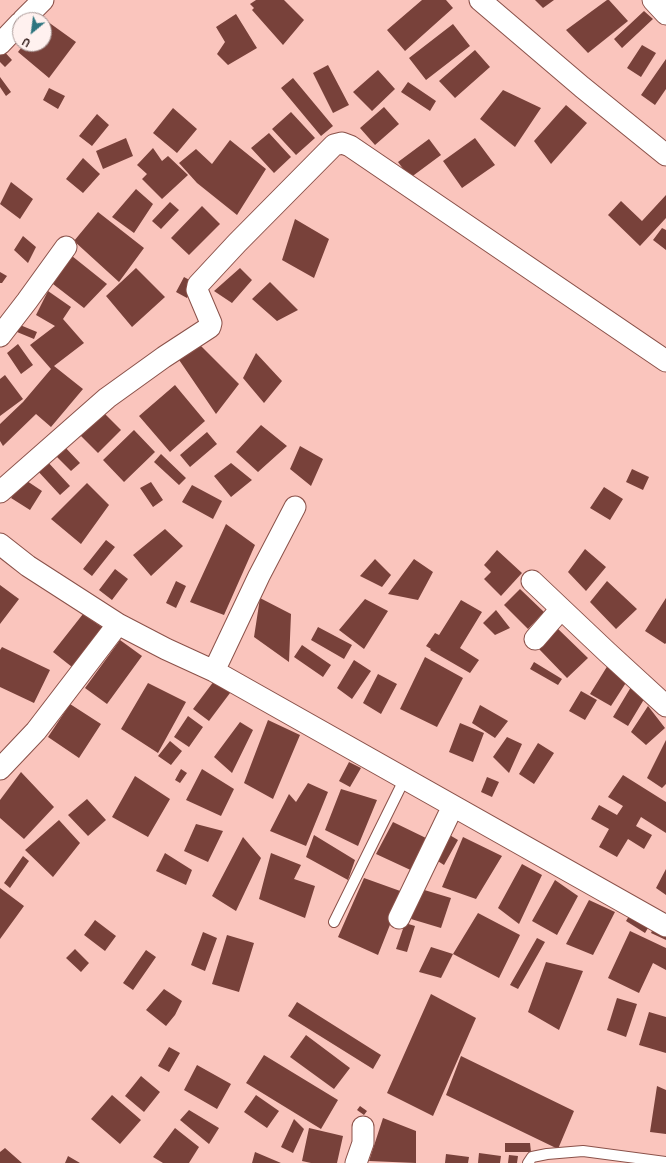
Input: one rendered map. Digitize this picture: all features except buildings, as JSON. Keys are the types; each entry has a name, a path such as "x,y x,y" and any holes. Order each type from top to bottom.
{"street":[{"path":"31,12 43,0"},
{"path":"480,0 582,87 666,155"},
{"path":"653,0 666,14"},
{"path":"0,44 12,31"},
{"path":"0,492 107,398 164,357 210,327 211,323 197,290 198,286 237,243 334,145 342,143 350,146 666,361"},
{"path":"0,336 66,247"},
{"path":"214,671 259,576 295,507"},
{"path":"1,547 118,624 166,649 214,671 666,926"},
{"path":"532,581 666,706"},
{"path":"534,639 561,609"},
{"path":"0,769 36,731 118,624"},
{"path":"398,918 453,806"},
{"path":"356,1163 363,1143 363,1127"}],"lane":[{"path":"334,922 405,778"},
{"path":"528,1163 532,1157 547,1154 583,1152 661,1162"}]}
